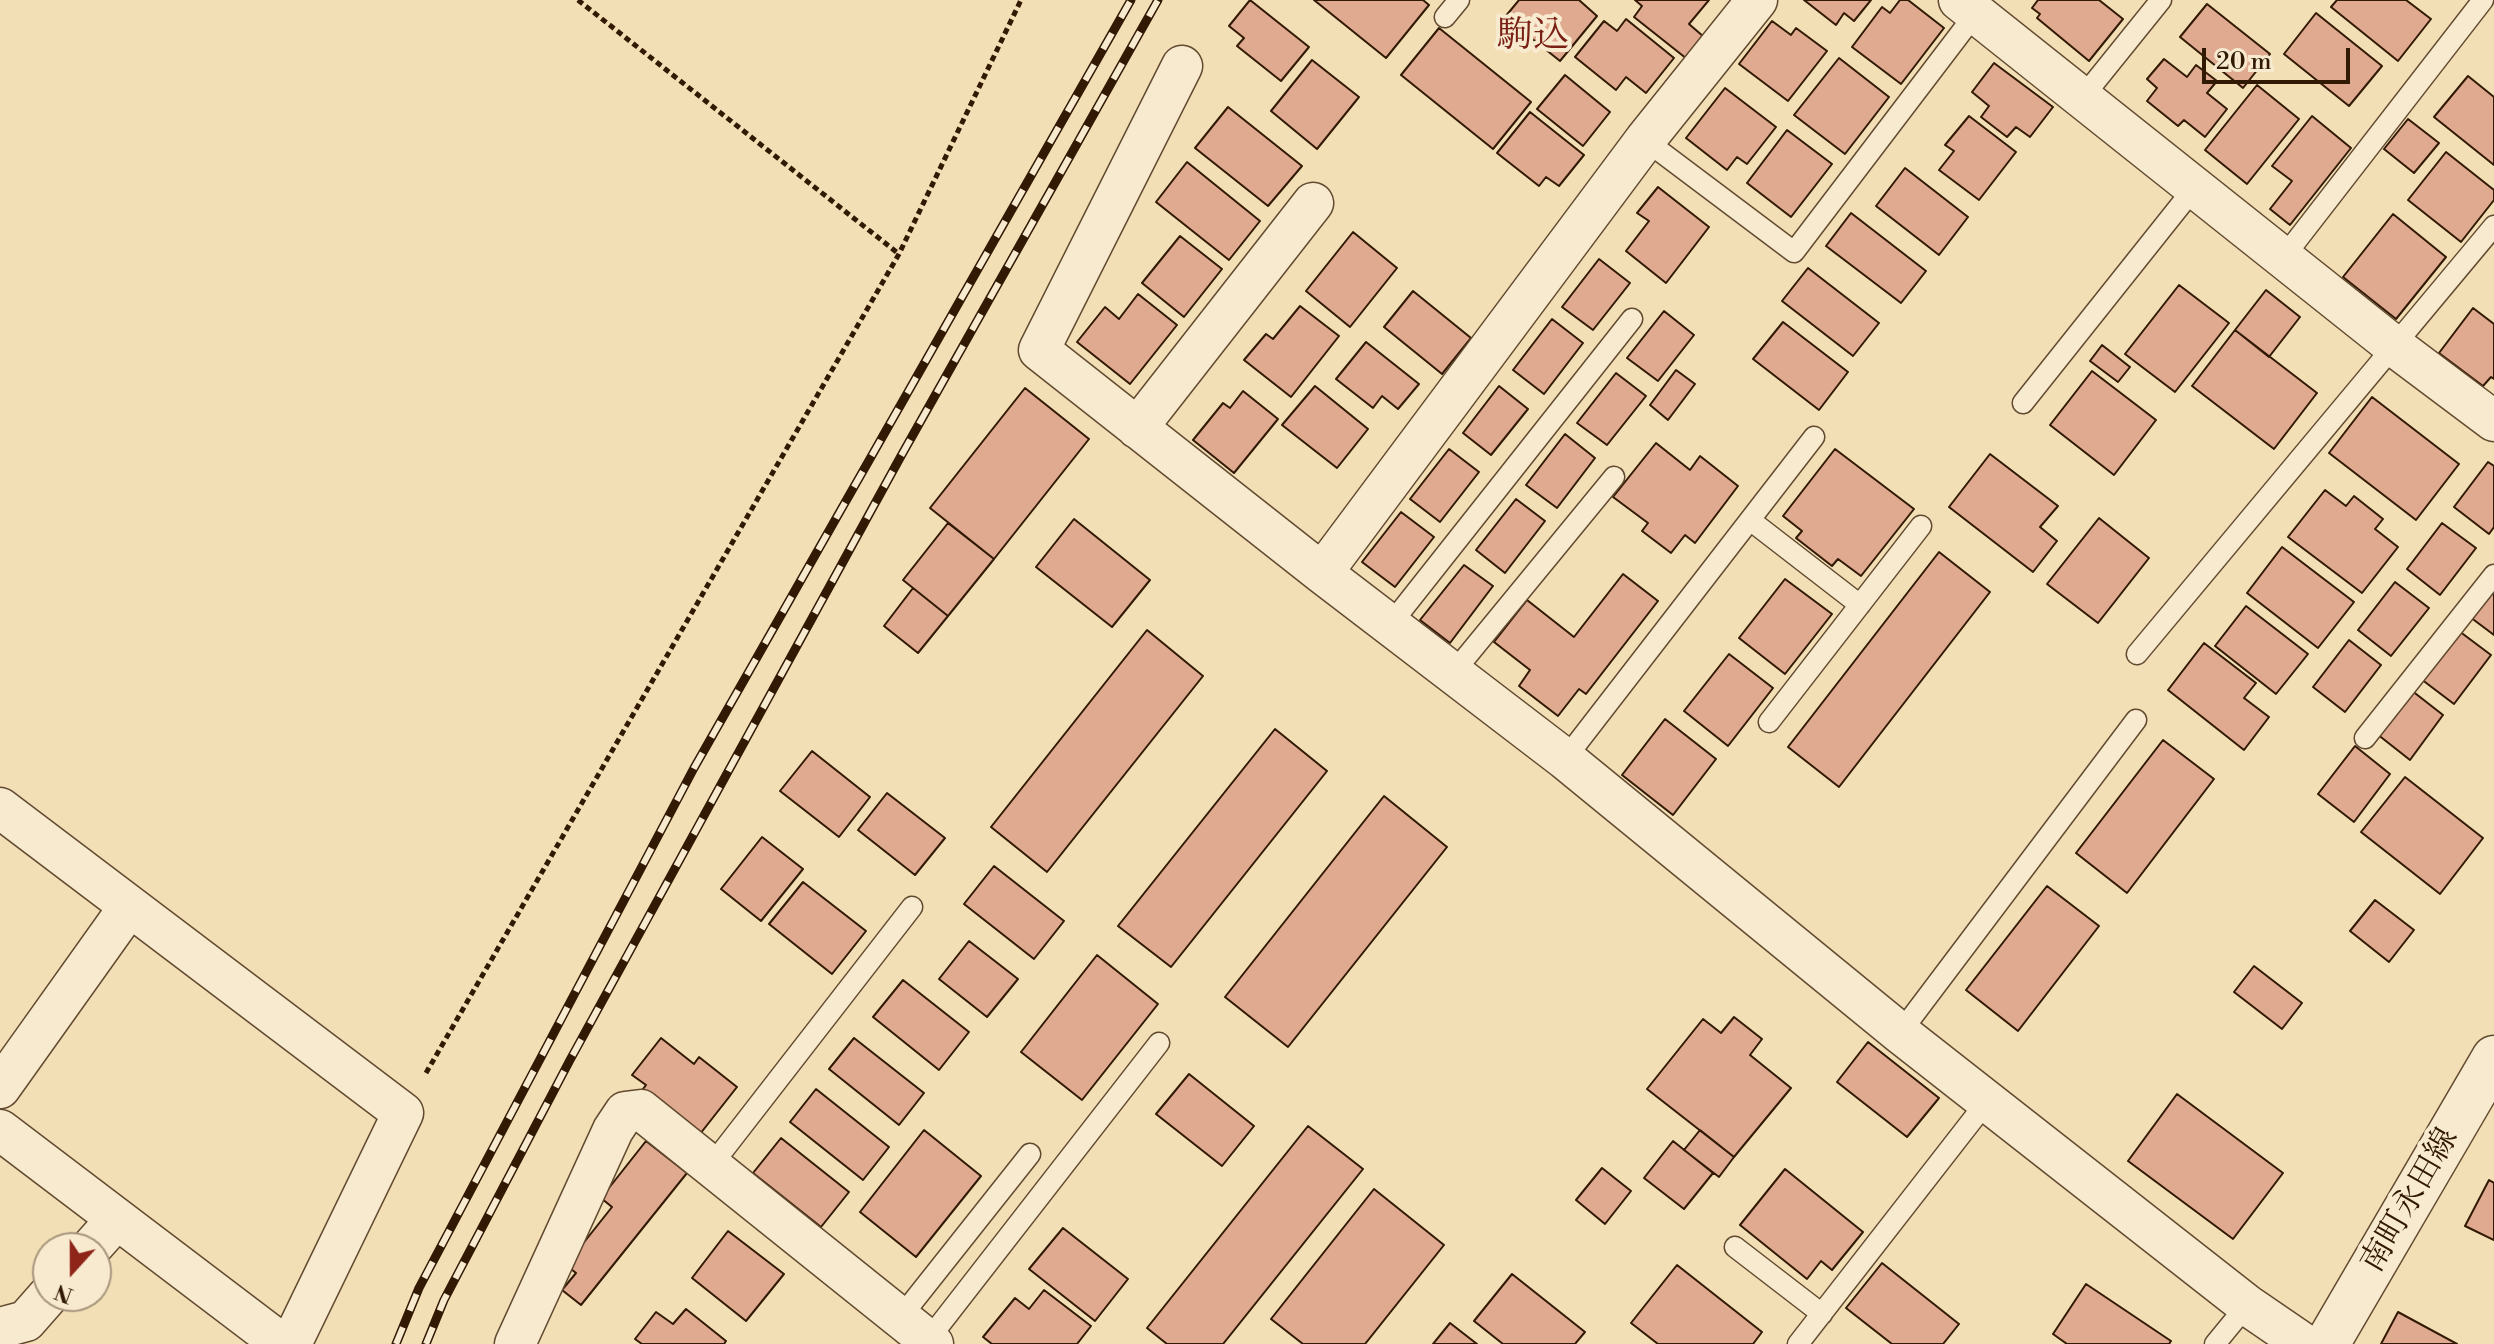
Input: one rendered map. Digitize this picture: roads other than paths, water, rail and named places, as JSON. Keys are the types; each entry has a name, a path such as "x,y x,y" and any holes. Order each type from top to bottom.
{"street":[{"path":"1322,573 1645,140 1757,0"},
{"path":"1974,5 2082,98 2394,346 2494,421"},
{"path":"1182,66 1039,350 1565,759 1900,1033 2247,1305 2304,1344"},
{"path":"1137,428 1313,203"},
{"path":"0,808 403,1113 291,1344"},
{"path":"0,1088 129,907"},
{"name":"南町永田線","path":"2327,1344 2494,1058"},
{"path":"515,1344 613,1130 625,1112 641,1110 920,1334"},
{"path":"0,1130 102,1232"},
{"path":"112,1239 282,1344"},
{"path":"0,1328 26,1321 34,1312"}],"lane":[{"path":"1445,17 1459,0"},
{"path":"2082,98 2161,0"},
{"path":"2283,258 2483,0"},
{"path":"1645,140 1794,252 1974,5"},
{"path":"2023,403 2195,187"},
{"path":"2137,654 2494,226"},
{"path":"1390,625 1632,319"},
{"path":"1565,759 1814,437"},
{"path":"1453,673 1614,477"},
{"path":"1750,520 1860,605"},
{"path":"1769,722 1921,526"},
{"path":"2365,738 2494,575"},
{"path":"1900,1033 2136,720"},
{"path":"711,1166 912,907"},
{"path":"920,1334 1159,1043"},
{"path":"1798,1344 1988,1100"},
{"path":"920,1334 1030,1154"},
{"path":"1735,1247 1822,1314"},
{"path":"2215,1344 2247,1305"}],"railway":[{"path":"396,1344 419,1288 694,768 1131,0"},
{"path":"426,1344 444,1300 570,1060 901,456 1158,0"}],"district":[{"name":"駒込","path":"1533,37"}]}
